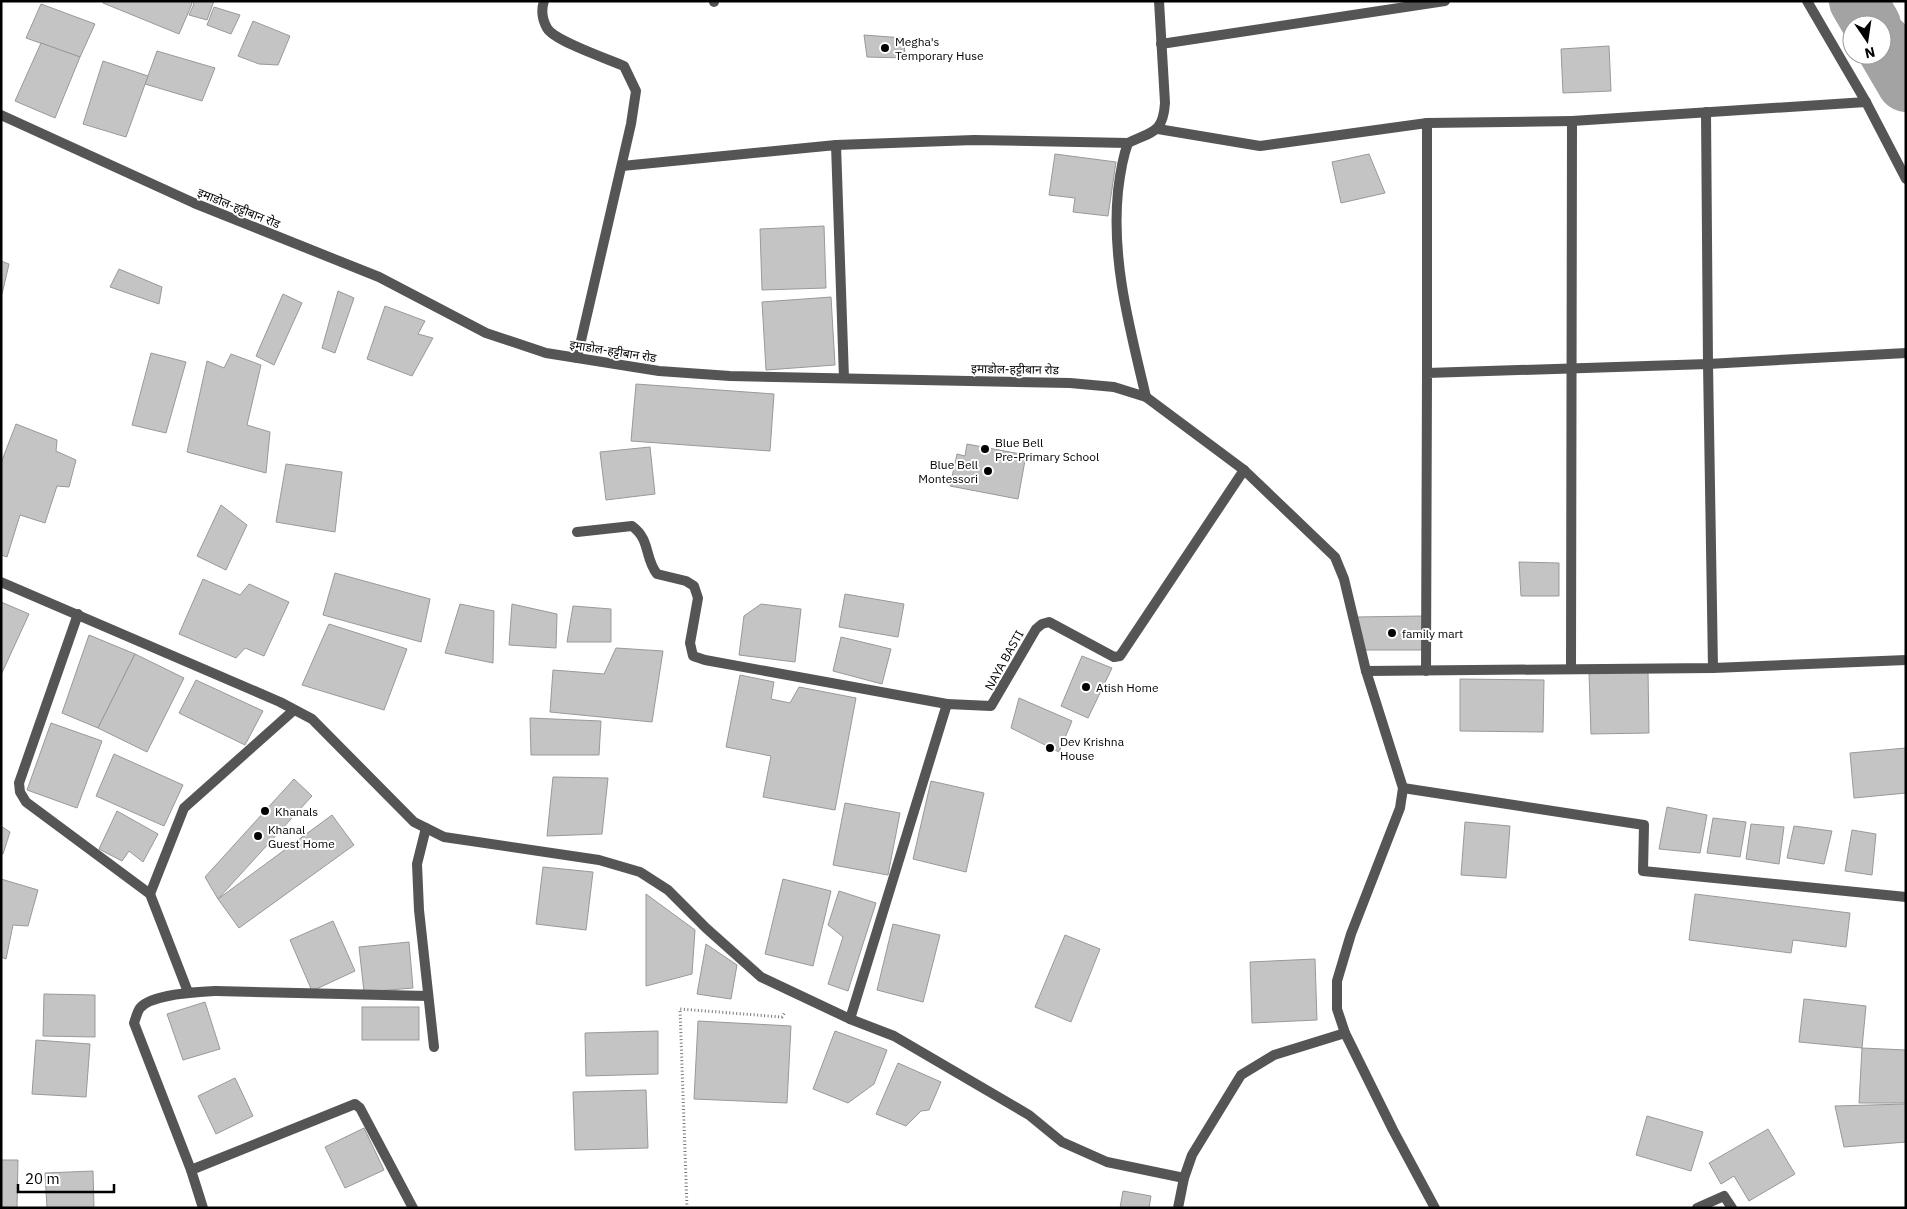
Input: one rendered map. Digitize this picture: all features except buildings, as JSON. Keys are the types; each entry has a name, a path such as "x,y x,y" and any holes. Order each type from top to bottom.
{"street":[{"path":"544,1 541,11 547,29 570,44 624,66 636,91 622,166 577,358"},
{"path":"1158,129 1164,118 1165,103 1160,44 1159,1"},
{"path":"1160,44 1445,1"},
{"path":"1807,1 1866,102 1906,179"},
{"path":"622,166 836,145 974,140 1128,143 1158,129 1260,146 1428,123 1572,121 1866,102"},
{"path":"1706,112 1713,668"},
{"name":"इमाडोल-हट्टीबान रोड","path":"1,116 194,203 379,277 486,333 546,353 659,371 730,376 1070,383 1114,387 1146,398 1244,470 1335,557 1344,579 1366,671 1403,788"},
{"path":"1571,670 1572,121"},
{"path":"1426,670 1428,123"},
{"path":"1128,143 1120,168 1115,218 1122,293 1146,398"},
{"path":"836,145 844,378"},
{"path":"1427,373 1708,364 1906,353"},
{"name":"NAYA BASTI","path":"947,704 991,706 1036,629 1042,624 1049,622 1114,657 1120,656 1244,470"},
{"path":"577,532 632,526 641,532 646,543 651,567 657,574 686,581 694,586 698,598 690,643 693,656 705,660 947,704 850,1019"},
{"path":"1,582 78,614 294,710 312,720 414,822 444,837 599,860 640,872 668,890 706,928 761,977 850,1019 894,1036 1029,1115 1062,1142 1107,1162 1184,1178"},
{"path":"78,614 19,783 20,792 26,802 150,894 188,992"},
{"path":"1366,671 1713,668 1906,660"},
{"path":"150,894 184,808 294,710"},
{"path":"1435,1208 1393,1130 1345,1033 1337,1009 1337,981 1352,934 1400,808 1403,788 1644,825 1643,871 1906,897"},
{"path":"426,828 417,864 419,910 434,1047"},
{"path":"203,1208 191,1170 134,1022 139,1009 149,1001 188,992 428,996"},
{"path":"1178,1208 1184,1178 1192,1155 1241,1075 1274,1055 1345,1033"},
{"path":"191,1170 355,1104 360,1108 413,1208"},
{"path":"1697,1208 1724,1196 1732,1208"}],"path":[{"path":"687,1208 680,1010 782,1017 795,993"}],"waterway":[{"path":"1858,1 1866,15"},
{"path":"1892,59 1906,83"}],"place":[{"name":"Megha's Temporary Huse","path":"885,48"},
{"name":"Blue Bell Pre-Primary School","path":"985,449"},
{"name":"Blue Bell Montessori","path":"988,471"},
{"name":"family mart","path":"1392,633"},
{"name":"Atish Home","path":"1086,687"},
{"name":"Dev Krishna House","path":"1050,748"},
{"name":"Khanals","path":"265,811"},
{"name":"Khanal Guest Home","path":"258,836"}]}
